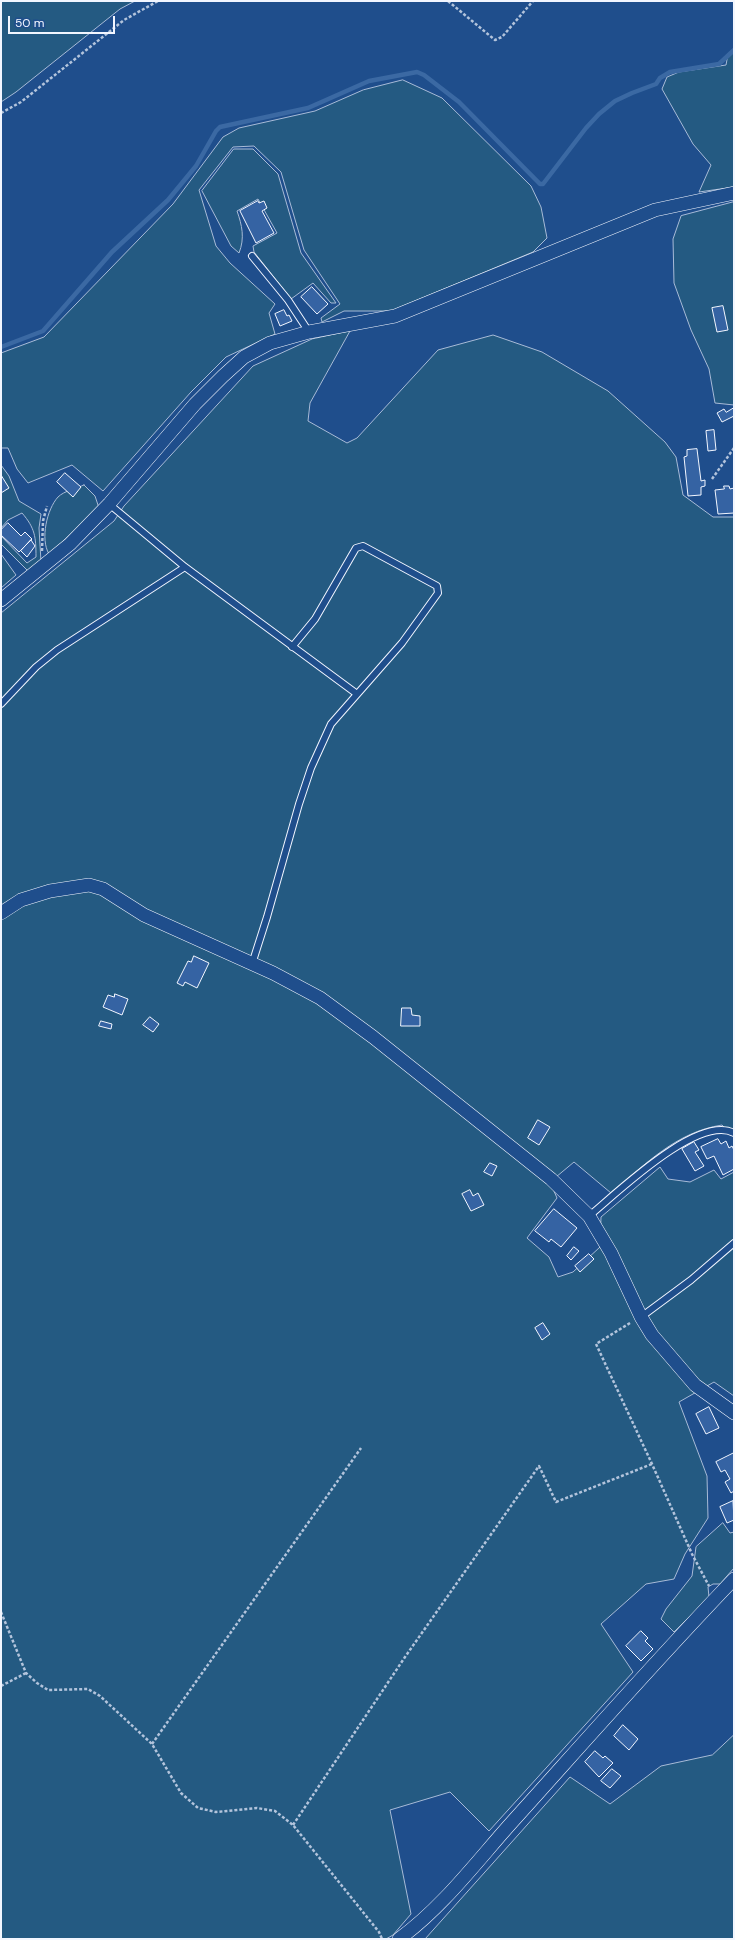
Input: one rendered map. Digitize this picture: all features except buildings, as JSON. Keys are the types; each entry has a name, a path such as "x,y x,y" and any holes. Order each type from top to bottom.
{"street":[{"path":"1,600 70,544 110,504 195,404 244,357 270,343 309,332 395,316 655,210 734,193"},
{"path":"1,913 21,900 42,893 89,885 104,889 144,915 252,964 320,998 373,1037 551,1179 589,1216 611,1253 641,1317 663,1349 695,1386 734,1413"},
{"path":"400,1939 410,1932 450,1892 524,1808 734,1579"}],"lane":[{"path":"252,256 288,300 309,332"},
{"path":"110,504 185,567 357,694"},
{"path":"252,964 311,768 331,724 402,643 438,592 437,586 363,546 356,548 315,619 292,647"},
{"path":"1,704 36,667 57,650 185,567"},
{"path":"589,1216 675,1147 706,1132 721,1129 734,1133"},
{"path":"641,1317 691,1280 734,1243"}],"path":[{"path":"1,114 21,102 124,20 158,1"},
{"path":"448,1 496,40 502,38 533,1"},
{"path":"712,479 734,448"},
{"path":"45,565 42,541 43,521 47,506"},
{"path":"641,1317 596,1344 692,1554 716,1598"},
{"path":"152,1744 361,1448"},
{"path":"293,1824 405,1657 539,1466 556,1502 652,1464"},
{"path":"1,1612 26,1673 37,1683 48,1690 88,1689 100,1696 152,1744 181,1793 198,1808 216,1812 257,1808 275,1811 293,1824 379,1932 382,1939"},
{"path":"1,1686 26,1673"}],"shaded area":[{"path":"1,1 135,1 120,9 16,92 1,102"},
{"path":"734,51 734,187 699,192 711,165 693,144 662,89 667,77 679,72 726,65 728,54"},
{"path":"403,80 442,98 531,186 541,207 547,238 533,252 391,311 344,311 322,322 321,318 340,304 304,250 281,172 254,146 233,147 199,190 216,246 230,263 275,304 269,313 275,334 226,357 191,392 103,491 72,465 28,483 17,469 8,448 1,448 1,353 44,337 173,204 223,137 239,128 315,111 363,90"},
{"path":"234,149 253,149 278,174 301,253 336,303 331,303 313,283 291,299 254,252 253,246 277,233 258,199 237,211 242,232 242,242 239,253 231,246 202,191"},
{"path":"734,202 734,405 715,403 709,369 691,330 674,283 673,239 681,216"},
{"path":"350,331 310,403 308,421 347,443 357,438 438,350 493,335 542,352 608,391 665,442 676,457 683,495 713,517 734,517 734,1137 722,1125 690,1134 662,1151 611,1193 574,1162 550,1182 557,1198 527,1238 549,1257 558,1277 573,1272 600,1247 601,1217 660,1167 668,1179 690,1182 714,1170 721,1179 734,1172 734,1396 714,1382 679,1402 707,1476 708,1518 685,1554 674,1579 646,1584 601,1624 633,1672 489,1831 450,1792 390,1810 411,1914 393,1935 386,1939 1,1939 1,613 114,521 124,506 253,366 312,339"},
{"path":"1,465 9,476 19,501 41,514 39,528 41,562 28,571 1,544 1,536 27,563 36,557 34,533 30,523 22,513 8,520 1,528"},
{"path":"84,485 95,496 99,508 49,554 46,548 45,533 48,516 54,502 58,497 67,491"},
{"path":"1,554 16,575 1,588"},
{"path":"723,1523 730,1533 734,1532 734,1568 720,1584 713,1584 708,1587 709,1597 674,1632 661,1619 666,1609 692,1576 696,1547"},
{"path":"734,1735 734,1939 425,1939 570,1777 610,1804 661,1766 712,1755"}],"waterway":[{"path":"1,347 43,331 112,252 168,200 196,166 216,131 220,127 308,108 369,81 417,72 424,75 459,102 540,184 543,184 586,128 599,114 615,101 656,84 660,78 670,72 719,64 734,50"}]}
